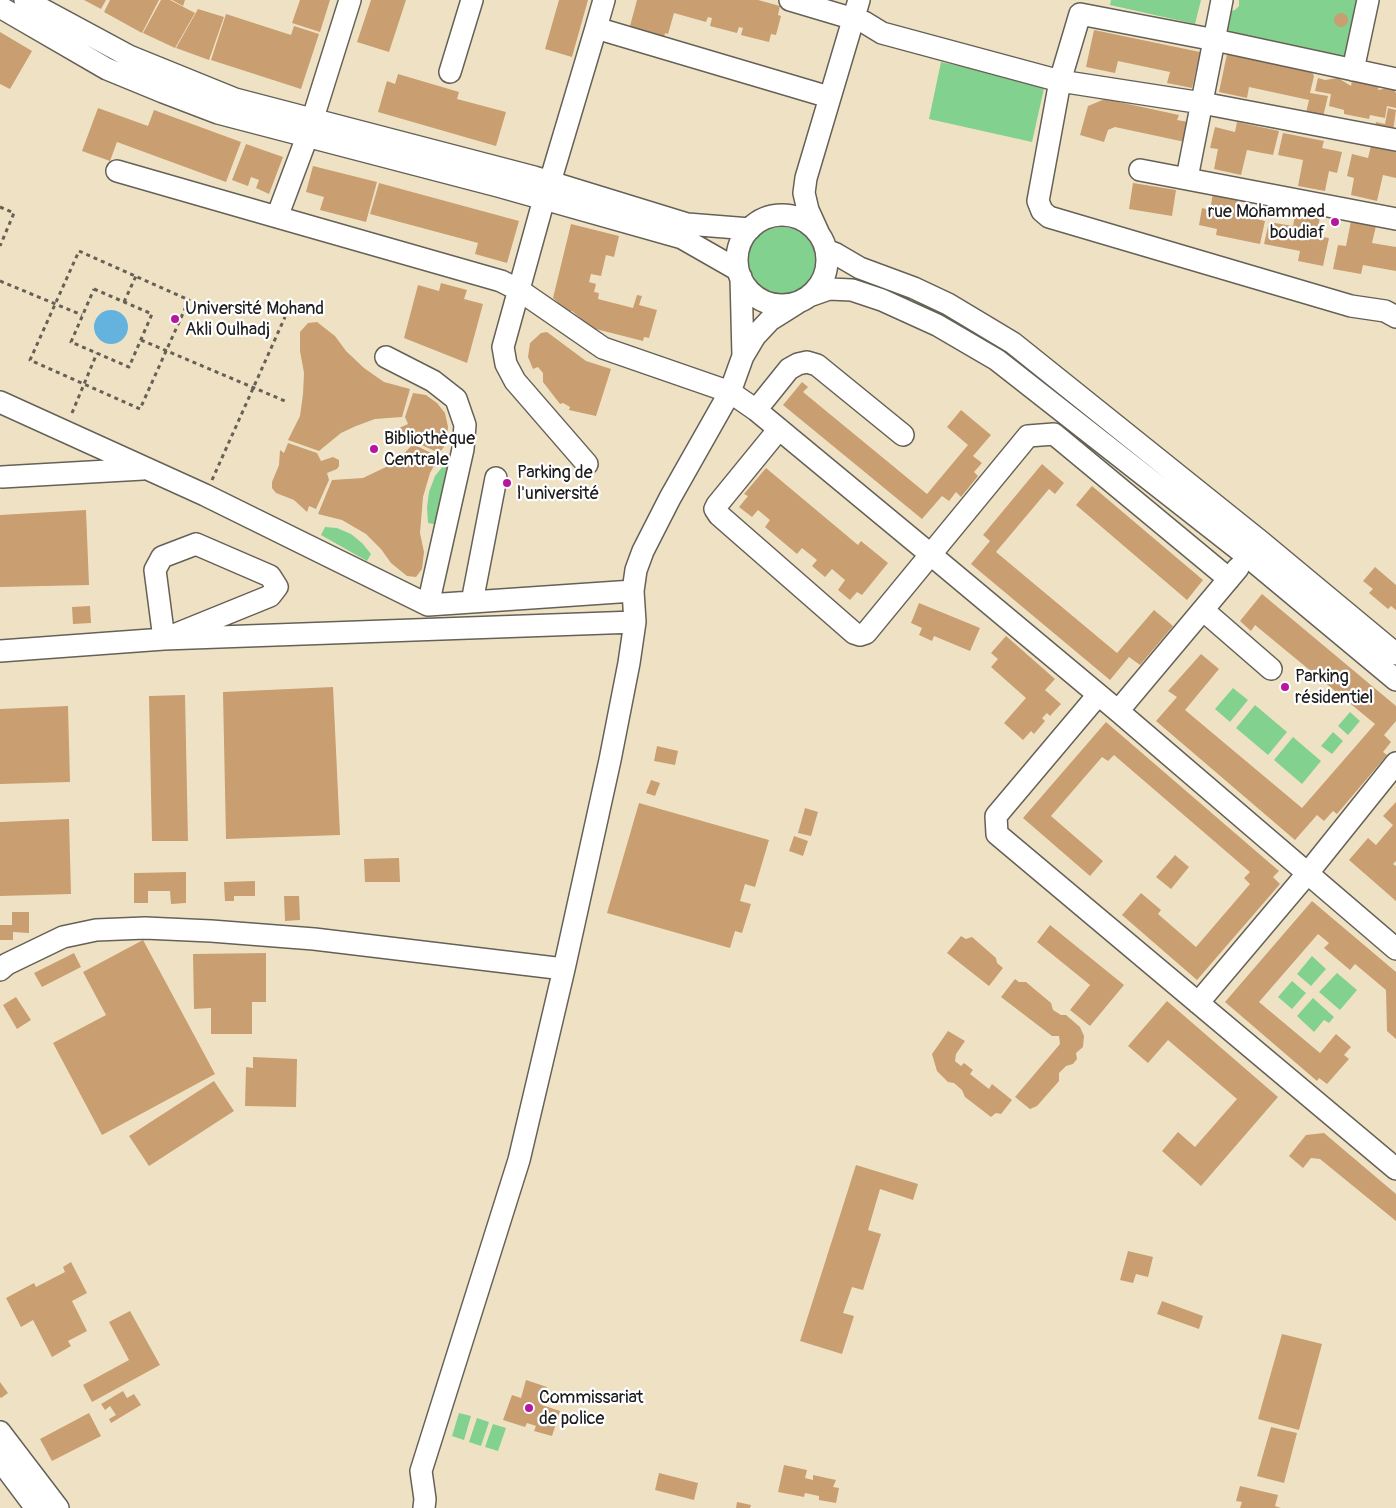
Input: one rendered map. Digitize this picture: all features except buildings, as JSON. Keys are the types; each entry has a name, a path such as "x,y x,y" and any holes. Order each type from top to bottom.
{"street":[{"path":"25,0 129,56 177,77 310,128"},
{"path":"277,217 310,128 350,0"},
{"path":"450,72 472,0"},
{"path":"587,464 515,381 506,364 503,347 547,190 604,0"},
{"path":"790,0 856,9"},
{"path":"1187,178 1222,0"},
{"path":"1353,70 1368,0"},
{"path":"0,8 108,68 218,113 310,128 547,190 687,224 753,227 773,217 792,217 809,224 823,243 860,268 914,288 948,304 1013,343 1254,548 1396,680"},
{"path":"856,9 864,22 882,33 1060,81 1202,103 1396,140"},
{"path":"424,1508 425,1499 421,1471 519,1160 564,969 610,760 629,663 635,622 633,591 636,570 643,551 670,498 730,392 743,356 755,336 770,320 818,287 824,276 827,263 823,243 808,210 804,193 806,178 856,9"},
{"path":"1396,79 1215,40 1080,14 1060,81 1038,201 1042,211 1049,217 1351,306 1385,311 1396,317"},
{"path":"596,28 829,97"},
{"path":"1140,170 1396,218"},
{"path":"117,171 501,281 519,290 603,348 730,392 756,410 1118,711 1396,949"},
{"path":"743,356 739,248 753,227 791,197 806,178"},
{"path":"547,190 682,238 739,273 745,285 759,299 778,305 829,290 852,290 908,310 966,341 997,360 1396,654"},
{"path":"386,357 433,381 456,399 465,426 463,449 428,605"},
{"path":"756,410 789,369 807,362 817,365 903,435"},
{"path":"0,402 205,494 428,605 633,591"},
{"path":"779,429 715,509 719,515 854,633 860,635 866,633 1028,436 1054,434 1229,579"},
{"path":"2,477 146,468"},
{"path":"472,602 496,478"},
{"path":"196,544 270,576 277,587 270,596 164,639 156,570 162,558 196,544"},
{"path":"1118,711 1254,548"},
{"path":"1203,610 1271,669"},
{"path":"0,651 164,639 635,622"},
{"path":"1098,696 996,816 997,834 1396,1169"},
{"path":"1198,1003 1307,874 1396,763"},
{"path":"0,970 7,964 64,937 96,930 145,928 211,930 314,939 564,969"},
{"path":"0,1432 58,1508"},
{"path":"0,1460 36,1508"}],"path":[{"path":"0,207 14,213 0,246"},
{"path":"79,251 189,300 140,408 30,360 55,304 79,251"},
{"path":"124,302 136,276"},
{"path":"0,281 82,316"},
{"path":"94,289 152,314 129,367 71,342 82,316 94,289"},
{"path":"205,494 285,317"},
{"path":"141,340 285,401"},
{"path":"72,413 98,353"}],"green space":[{"path":"1111,0 1201,0 1195,24 1110,5"},
{"path":"1239,0 1359,0 1346,58 1226,32 1230,11 1235,10 1239,6"},
{"path":"941,62 1045,84 1032,142 929,119"},
{"path":"782,227 795,230 806,237 813,248 816,261 813,274 806,285 795,292 782,295 769,292 758,285 751,274 748,261 751,248 758,237 769,230"},
{"path":"443,466 452,468 439,525 428,523 427,507 429,492 435,476"},
{"path":"325,527 337,528 351,534 371,554 367,561 321,535"},
{"path":"1233,688 1248,700 1230,722 1215,709"},
{"path":"1255,705 1287,732 1268,755 1236,728"},
{"path":"1350,712 1360,721 1348,735 1338,726"},
{"path":"1333,732 1343,741 1332,754 1321,746"},
{"path":"1293,737 1321,761 1302,784 1274,760"},
{"path":"1312,956 1326,969 1311,986 1297,974"},
{"path":"1337,973 1357,990 1340,1010 1319,992"},
{"path":"1292,981 1306,993 1292,1009 1278,997"},
{"path":"1313,998 1334,1017 1329,1023 1324,1020 1314,1032 1297,1016"},
{"path":"459,1413 471,1416 464,1440 452,1436"},
{"path":"477,1418 489,1422 481,1446 469,1442"},
{"path":"493,1424 506,1428 498,1451 485,1447"}],"water":[{"path":"111,310 123,315 128,327 123,339 111,344 99,339 94,327 99,315"}],"place":[{"name":"rue Mohammed boudiaf","path":"1335,222"},
{"name":"Université Mohand Akli Oulhadj","path":"175,319"},
{"name":"Bibliothèque Centrale","path":"374,449"},
{"name":"Parking de l'université","path":"507,483"},
{"name":"Parking résidentiel","path":"1285,687"},
{"name":"Commissariat de police","path":"529,1408"}]}
